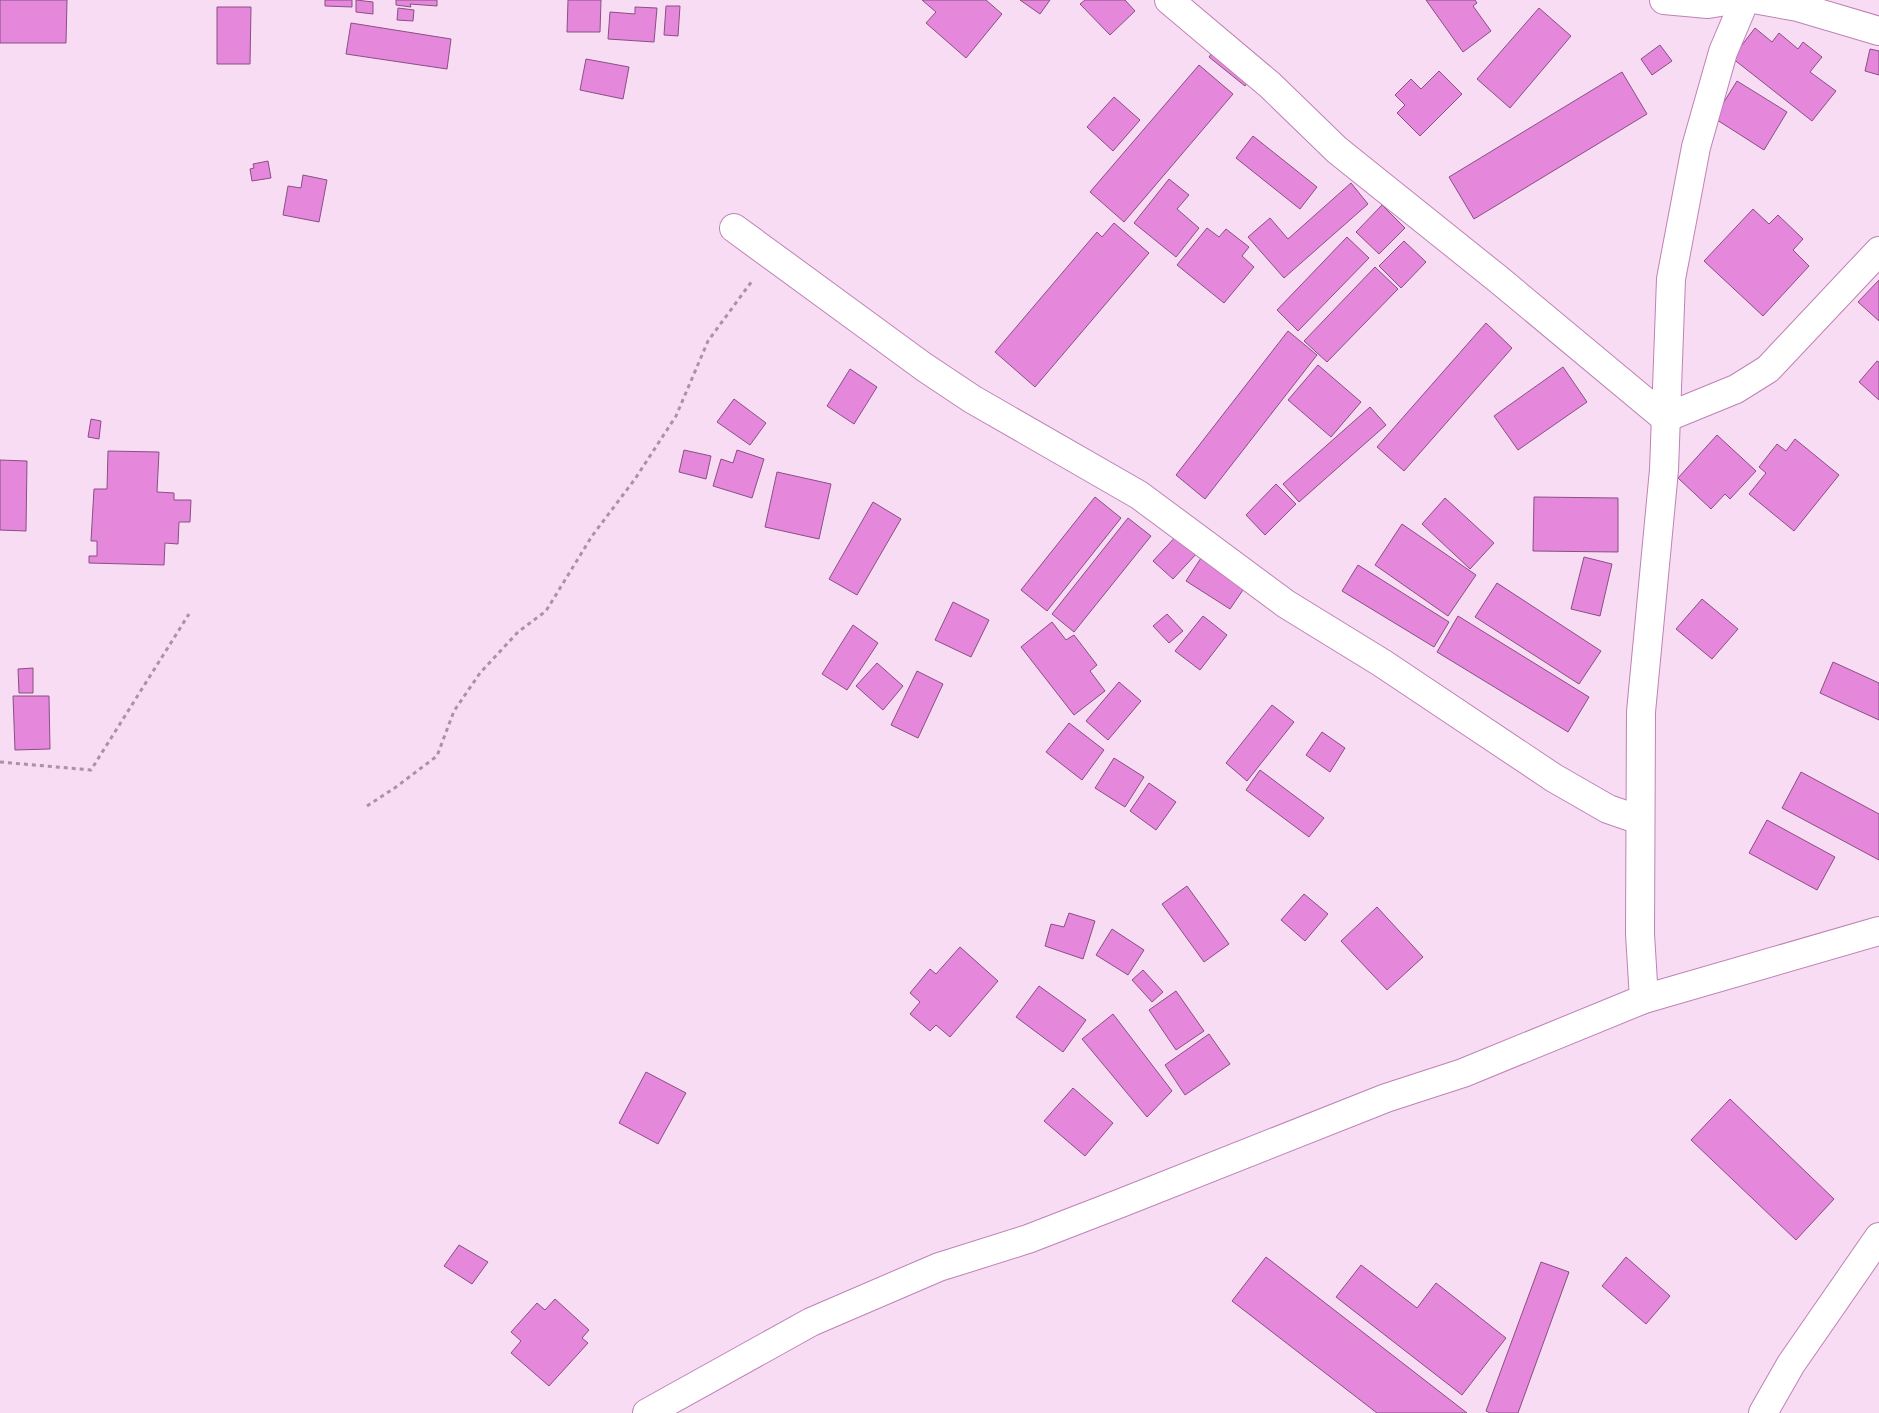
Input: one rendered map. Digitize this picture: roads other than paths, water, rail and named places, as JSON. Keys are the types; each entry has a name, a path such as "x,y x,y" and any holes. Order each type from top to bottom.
{"street":[{"path":"1169,0 1270,85 1337,150 1498,279 1664,418"},
{"path":"1664,0 1708,4 1733,0"},
{"path":"1644,999 1640,934 1641,712 1664,470 1664,418 1671,279 1696,147 1724,52 1745,0"},
{"path":"1759,0 1798,7 1879,31"},
{"path":"734,228 940,378 1062,452 1139,495 1286,604 1382,663 1554,778 1608,809 1640,820"},
{"path":"1664,418 1736,389 1768,369 1812,325 1839,292 1879,251"},
{"path":"647,1413 811,1322 939,1267 1028,1239 1386,1098 1480,1066 1644,999 1879,931"},
{"path":"1764,1413 1791,1364 1879,1237"}]}
